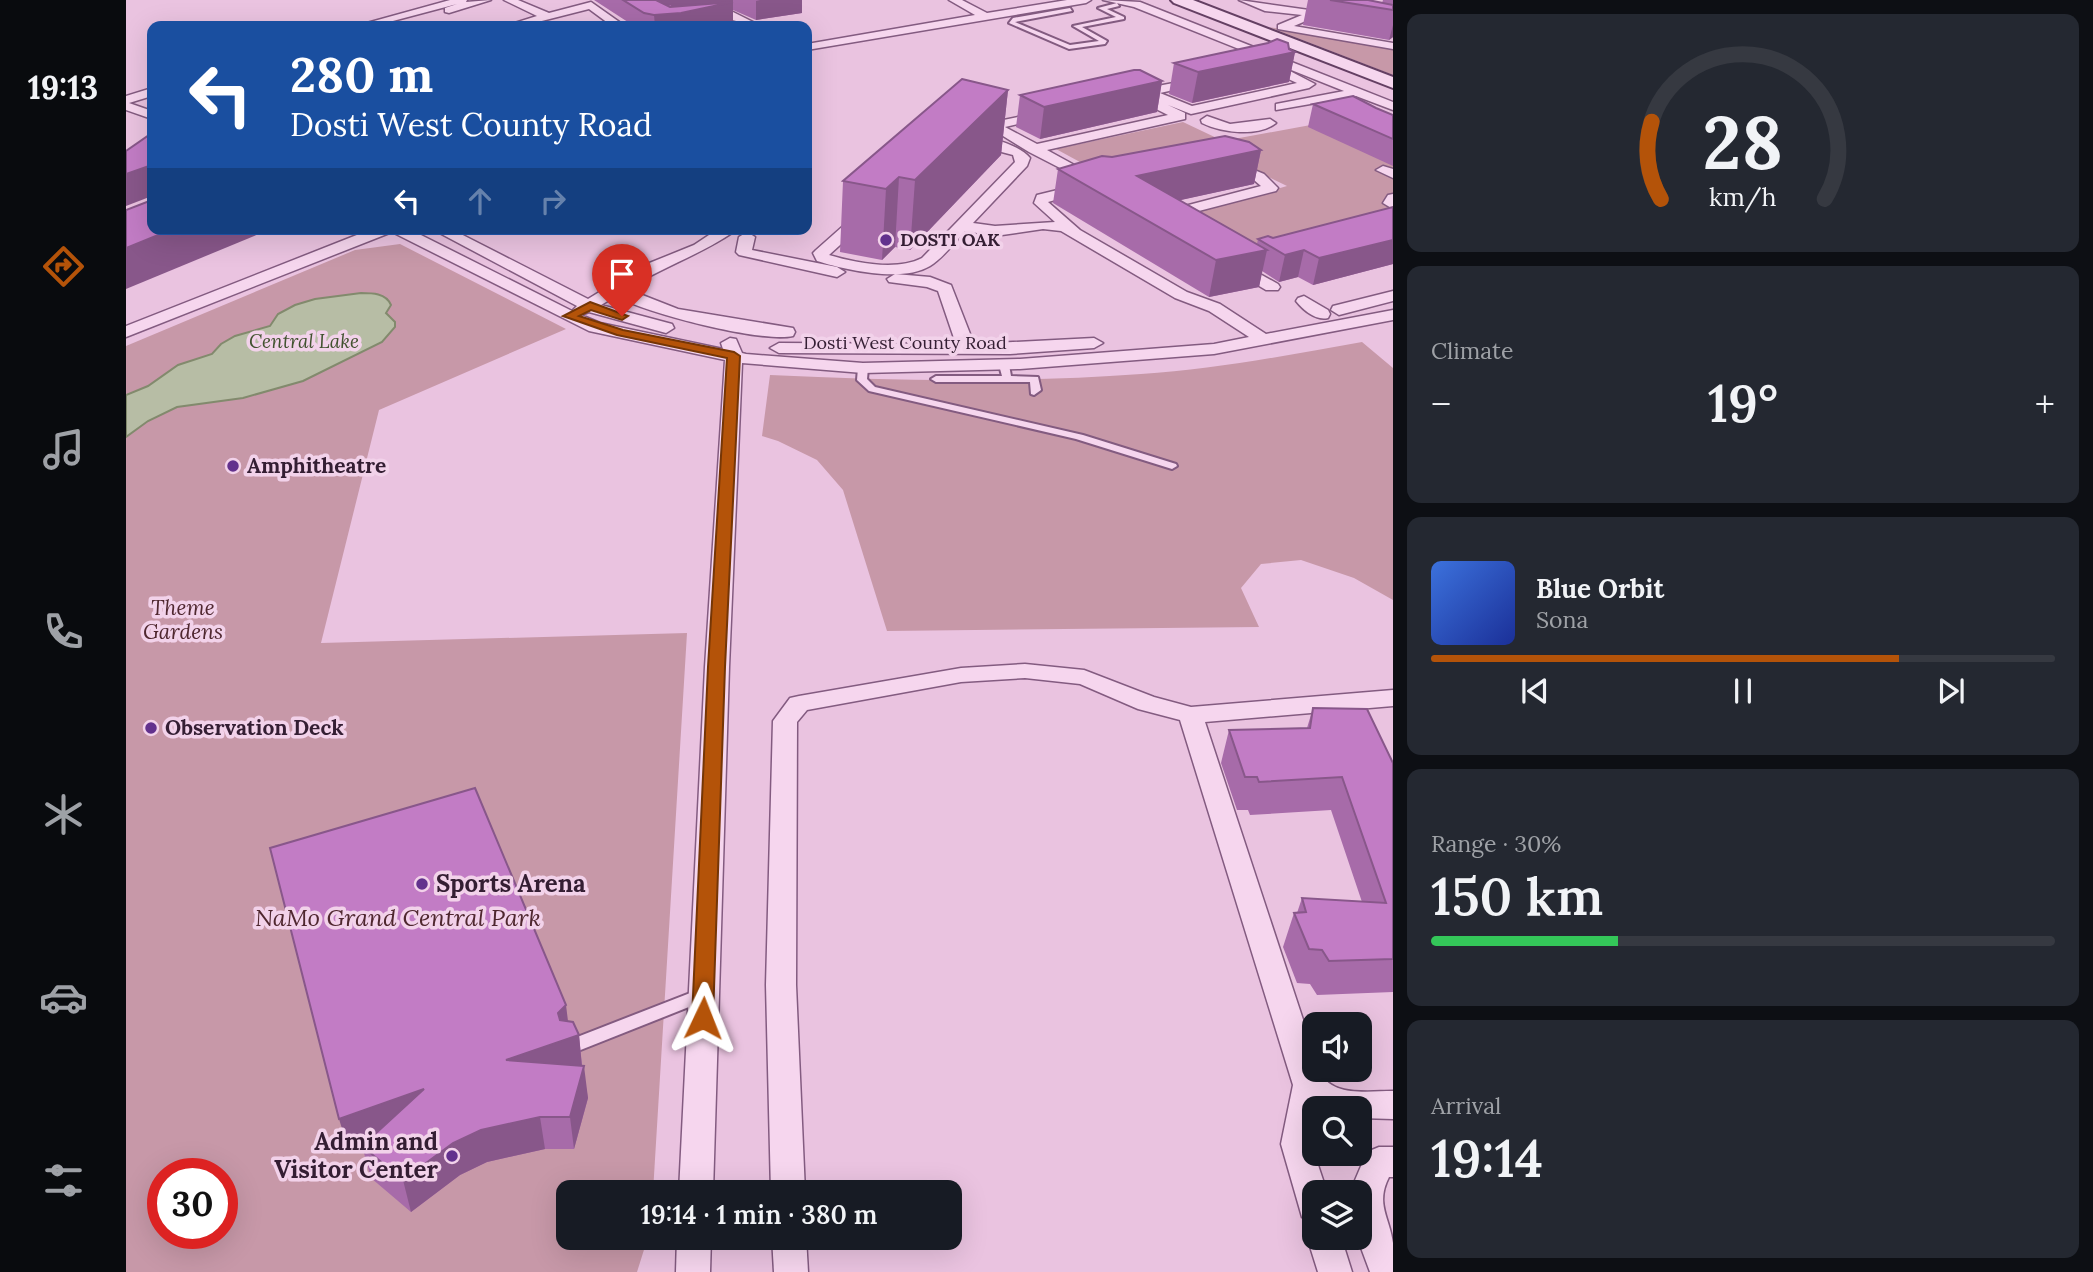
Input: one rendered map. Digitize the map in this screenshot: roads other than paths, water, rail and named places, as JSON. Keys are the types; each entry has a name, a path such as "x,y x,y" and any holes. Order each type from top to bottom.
{"street":[{"path":"381,21 462,0"},
{"path":"409,21 486,0"},
{"path":"509,0 547,16"},
{"path":"724,0 759,20"},
{"path":"954,0 984,16"},
{"path":"975,0 995,7 1040,0"},
{"path":"812,46 1086,0"},
{"path":"1179,0 1393,83"},
{"path":"1244,0 1265,8 1323,12"},
{"path":"1117,2 1136,4 1393,106"},
{"path":"528,21 587,3 612,21"},
{"path":"1017,4 1029,9"},
{"path":"1283,28 1282,25 1308,13"},
{"path":"697,18 733,15 745,21"},
{"path":"1262,32 1283,28 1393,46"},
{"path":"1216,76 1147,92 1191,110 1310,84 1254,61"},
{"path":"1288,74 1304,71"},
{"path":"126,91 147,85"},
{"path":"126,91 147,96"},
{"path":"1116,97 1138,95 1180,116 1207,120 1356,92"},
{"path":"126,100 147,96"},
{"path":"126,106 147,113"},
{"path":"1291,117 1324,108 1347,108"},
{"path":"1063,109 993,127 1098,184 1107,185"},
{"path":"1034,149 1180,116"},
{"path":"1207,120 1220,128 1232,129 1270,123"},
{"path":"953,136 967,137 1018,152 1023,158 1022,163 962,226 923,265 911,269 833,261 820,256 953,136"},
{"path":"1151,216 1271,188 1251,173 1234,165 1219,163"},
{"path":"1083,188 1042,198 1041,203 1074,231 1181,295 1200,299 1246,335"},
{"path":"1393,198 1390,203 1393,205"},
{"path":"1151,216 1181,204"},
{"path":"1151,216 1177,230"},
{"path":"962,226 995,231 1043,225 1074,231"},
{"path":"978,241 1074,231"},
{"path":"126,319 336,235"},
{"path":"126,332 371,235"},
{"name":"Dosti West County Road","path":"409,235 569,316 608,330 732,349 1010,349 1227,331"},
{"name":"Dosti West County Road","path":"451,235 590,306 794,365 1005,372 1214,349 1246,335 1393,296"},
{"path":"569,316 590,306 648,268 699,248 719,235"},
{"path":"747,237 744,252 751,254 835,272 930,282 945,288 967,349"},
{"path":"1224,258 1272,287"},
{"path":"616,289 660,309 730,324 787,332"},
{"path":"1181,295 1184,303 1227,331 1246,335"},
{"path":"1304,301 1322,314"},
{"name":"Dosti West County Road","path":"1246,335 1264,340 1393,314"},
{"path":"696,1180 732,349"},
{"path":"788,1180 781,985 785,721 799,704 961,675 1025,671 1084,677 1146,703 1191,715 1393,698"},
{"path":"1191,715 1309,1084 1297,1144 1307,1180"},
{"path":"1309,1084 1330,1103 1393,1105"},
{"path":"1387,1272 1368,1220 1366,1188 1378,1162 1393,1162"},
{"path":"693,1272 694,1250"},
{"path":"789,1250 790,1272"},
{"path":"1328,1250 1335,1272"}],"lane":[{"path":"1070,10 1013,20 1012,23 1069,47 1105,42 1076,26 1122,18 1101,8 1117,2"},
{"path":"1029,9 1041,15"},
{"path":"863,368 862,380 872,389 1079,437 1172,466"},
{"path":"936,379 1005,372 1035,379 1037,390 1034,392"},
{"path":"573,1046 704,993"}],"water":[{"name":"Central Lake","path":"361,293 382,296 391,305 386,313 395,322 395,327 382,342 303,381 243,398 177,407 148,421 126,437 126,395 148,386 178,365 212,354 221,344 235,336 270,326 278,314 295,305 315,299"}],"place":[{"name":"DOSTI OAK","path":"886,240"},
{"name":"Amphitheatre","path":"233,466"},
{"name":"Observation Deck","path":"151,728"},
{"name":"Sports Arena","path":"422,884"},
{"name":"Admin and Visitor Center","path":"452,1156"}],"park label":[{"name":"Theme Gardens","path":"183,620"},
{"name":"NaMo Grand Central Park","path":"398,918"}]}
